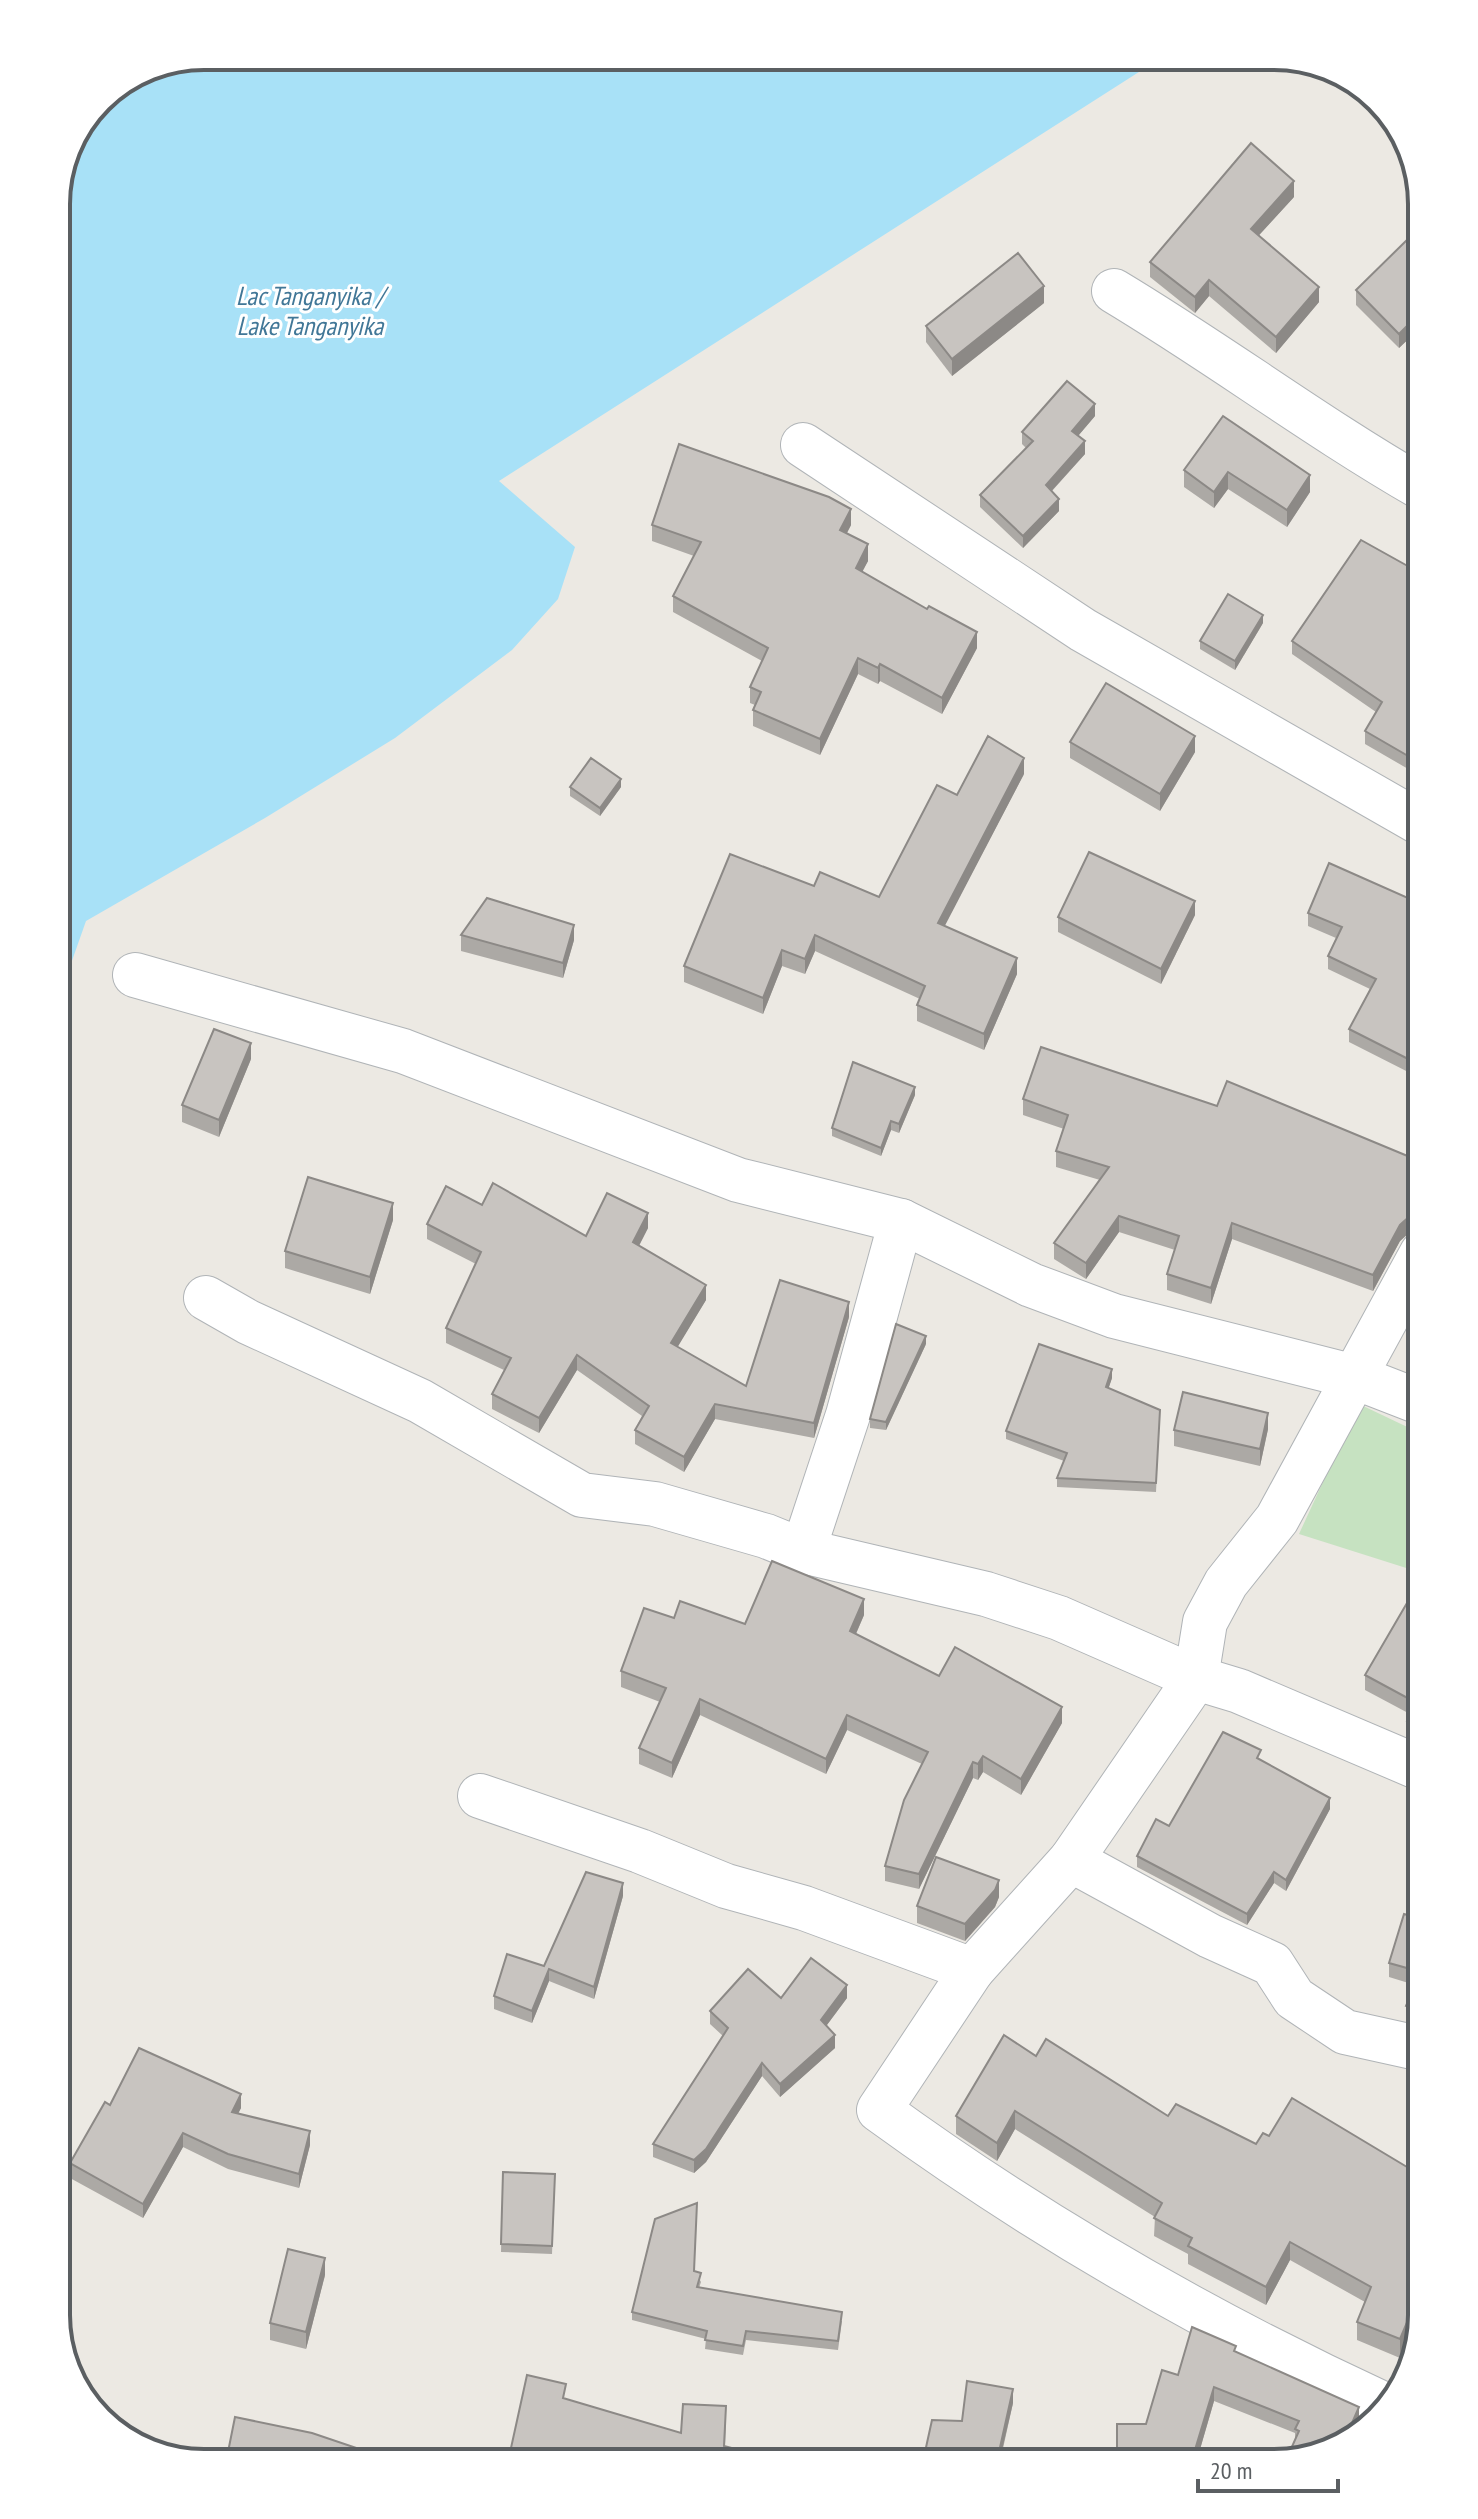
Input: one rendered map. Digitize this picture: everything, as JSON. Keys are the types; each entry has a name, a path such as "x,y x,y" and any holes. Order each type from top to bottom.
{"street":[{"path":"1114,291 1205,346 1320,428 1408,480"},
{"path":"803,445 1083,630 1408,816"},
{"path":"135,975 403,1051 738,1180 901,1221 1031,1285 1114,1316 1355,1377 1408,1398"},
{"path":"803,1551 848,1415 901,1221"},
{"path":"1376,2401 1185,2304 990,2187 879,2110 972,1970 1071,1860 1196,1678 1205,1622 1226,1583 1277,1519 1408,1279"},
{"path":"206,1298 248,1322 420,1401 582,1495 655,1504 766,1536 803,1551 986,1594 1059,1618 1196,1678 1239,1691 1408,1763"},
{"path":"480,1796 640,1851 726,1886 804,1908 972,1970"},
{"path":"1071,1860 1210,1936 1272,1964 1294,1998 1345,2032 1408,2046"}],"green space":[{"path":"1359,1404 1408,1427 1408,1569 1299,1534"}],"water":[{"name":"Lac Tanganyika / Lake Tanganyika","path":"204,70 1142,70 499,481 575,547 558,599 512,650 395,738 265,818 86,921 70,966 70,195 80,153 109,109 153,80"}],"building":[{"path":"1251,143 1294,181 1251,229 1319,287 1276,337 1209,280 1195,297 1150,262"},
{"path":"1408,239 1408,325 1399,334 1356,290"},
{"path":"1018,253 1044,286 952,359 926,326"},
{"path":"1067,381 1095,404 1072,431 1085,441 1046,485 1059,499 1023,536 980,495 1033,441 1022,432"},
{"path":"1223,416 1310,475 1287,510 1228,472 1214,492 1184,470"},
{"path":"679,444 829,497 851,509 840,530 868,544 856,568 927,609 929,606 977,632 942,698 880,664 878,668 858,658 820,739 753,710 761,692 750,687 768,648 673,596 701,542 652,525"},
{"path":"1361,540 1408,566 1408,756 1365,731 1382,702 1292,641"},
{"path":"1228,594 1263,615 1235,661 1200,641"},
{"path":"1106,683 1195,736 1160,794 1070,742"},
{"path":"988,736 1024,758 938,923 1017,958 984,1034 917,1005 925,986 815,935 805,959 782,950 763,998 684,966 730,854 814,886 820,872 879,897 937,785 957,795"},
{"path":"591,758 621,779 600,808 570,787"},
{"path":"1089,852 1195,901 1161,969 1058,917"},
{"path":"1329,863 1408,898 1408,1059 1349,1029 1376,979 1328,956 1342,927 1308,913"},
{"path":"487,898 574,925 563,963 461,935"},
{"path":"214,1029 251,1043 219,1120 182,1105"},
{"path":"1041,1047 1217,1106 1227,1081 1408,1156 1408,1218 1400,1225 1373,1275 1232,1223 1211,1288 1167,1274 1179,1236 1119,1216 1086,1263 1054,1243 1109,1167 1056,1151 1068,1115 1023,1099"},
{"path":"853,1062 915,1087 899,1124 891,1121 881,1148 832,1128"},
{"path":"308,1177 393,1203 370,1277 285,1251"},
{"path":"493,1183 586,1236 607,1193 648,1213 633,1242 706,1285 671,1343 746,1386 780,1280 849,1302 814,1423 715,1404 684,1457 635,1430 649,1406 577,1355 539,1418 492,1394 511,1358 446,1328 481,1252 427,1224 446,1186 482,1205"},
{"path":"896,1324 926,1336 886,1422 870,1419"},
{"path":"1039,1344 1112,1369 1106,1387 1160,1410 1156,1483 1057,1478 1067,1453 1006,1431"},
{"path":"1183,1392 1268,1413 1260,1449 1174,1430"},
{"path":"772,1561 864,1599 850,1631 939,1676 955,1647 1062,1707 1021,1779 983,1756 978,1764 973,1762 919,1874 885,1866 904,1800 928,1752 847,1715 826,1759 700,1699 672,1763 639,1748 666,1688 621,1671 644,1608 674,1618 680,1601 745,1624"},
{"path":"1408,1601 1408,1698 1365,1675"},
{"path":"1223,1732 1261,1750 1257,1758 1330,1798 1286,1880 1274,1872 1247,1914 1137,1856 1156,1819 1169,1826"},
{"path":"936,1857 999,1880 995,1890 965,1924 917,1906"},
{"path":"586,1872 623,1883 594,1987 549,1969 532,2011 494,1996 507,1954 544,1966"},
{"path":"1404,1914 1408,1915 1408,1968 1389,1963"},
{"path":"811,1958 847,1985 821,2020 835,2035 780,2084 762,2063 706,2149 694,2160 653,2144 728,2028 710,2011 748,1969 781,1998"},
{"path":"1004,2035 1036,2056 1046,2039 1168,2116 1176,2104 1256,2144 1263,2133 1269,2136 1292,2098 1408,2168 1408,2315 1400,2339 1357,2322 1371,2287 1290,2242 1266,2287 1188,2246 1192,2238 1154,2218 1162,2203 1015,2111 997,2143 956,2116"},
{"path":"139,2048 241,2094 232,2112 310,2131 299,2174 228,2154 183,2133 143,2204 70,2163 105,2102 110,2105"},
{"path":"503,2172 555,2174 552,2246 501,2244"},
{"path":"697,2203 694,2271 701,2273 697,2287 842,2312 838,2341 746,2331 743,2346 705,2340 707,2331 632,2312 655,2219"},
{"path":"288,2249 325,2258 306,2332 270,2323"},
{"path":"1192,2327 1236,2346 1234,2351 1359,2407 1349,2426 1333,2435 1291,2448 1299,2431 1295,2429 1299,2421 1214,2387 1195,2449 1117,2449 1117,2424 1146,2424 1162,2370 1178,2375"},
{"path":"527,2375 566,2384 563,2398 681,2433 683,2404 726,2406 724,2446 736,2449 511,2449"},
{"path":"967,2381 1013,2389 1000,2449 926,2449 932,2420 962,2421"},
{"path":"235,2417 312,2433 359,2449 229,2449"}]}
